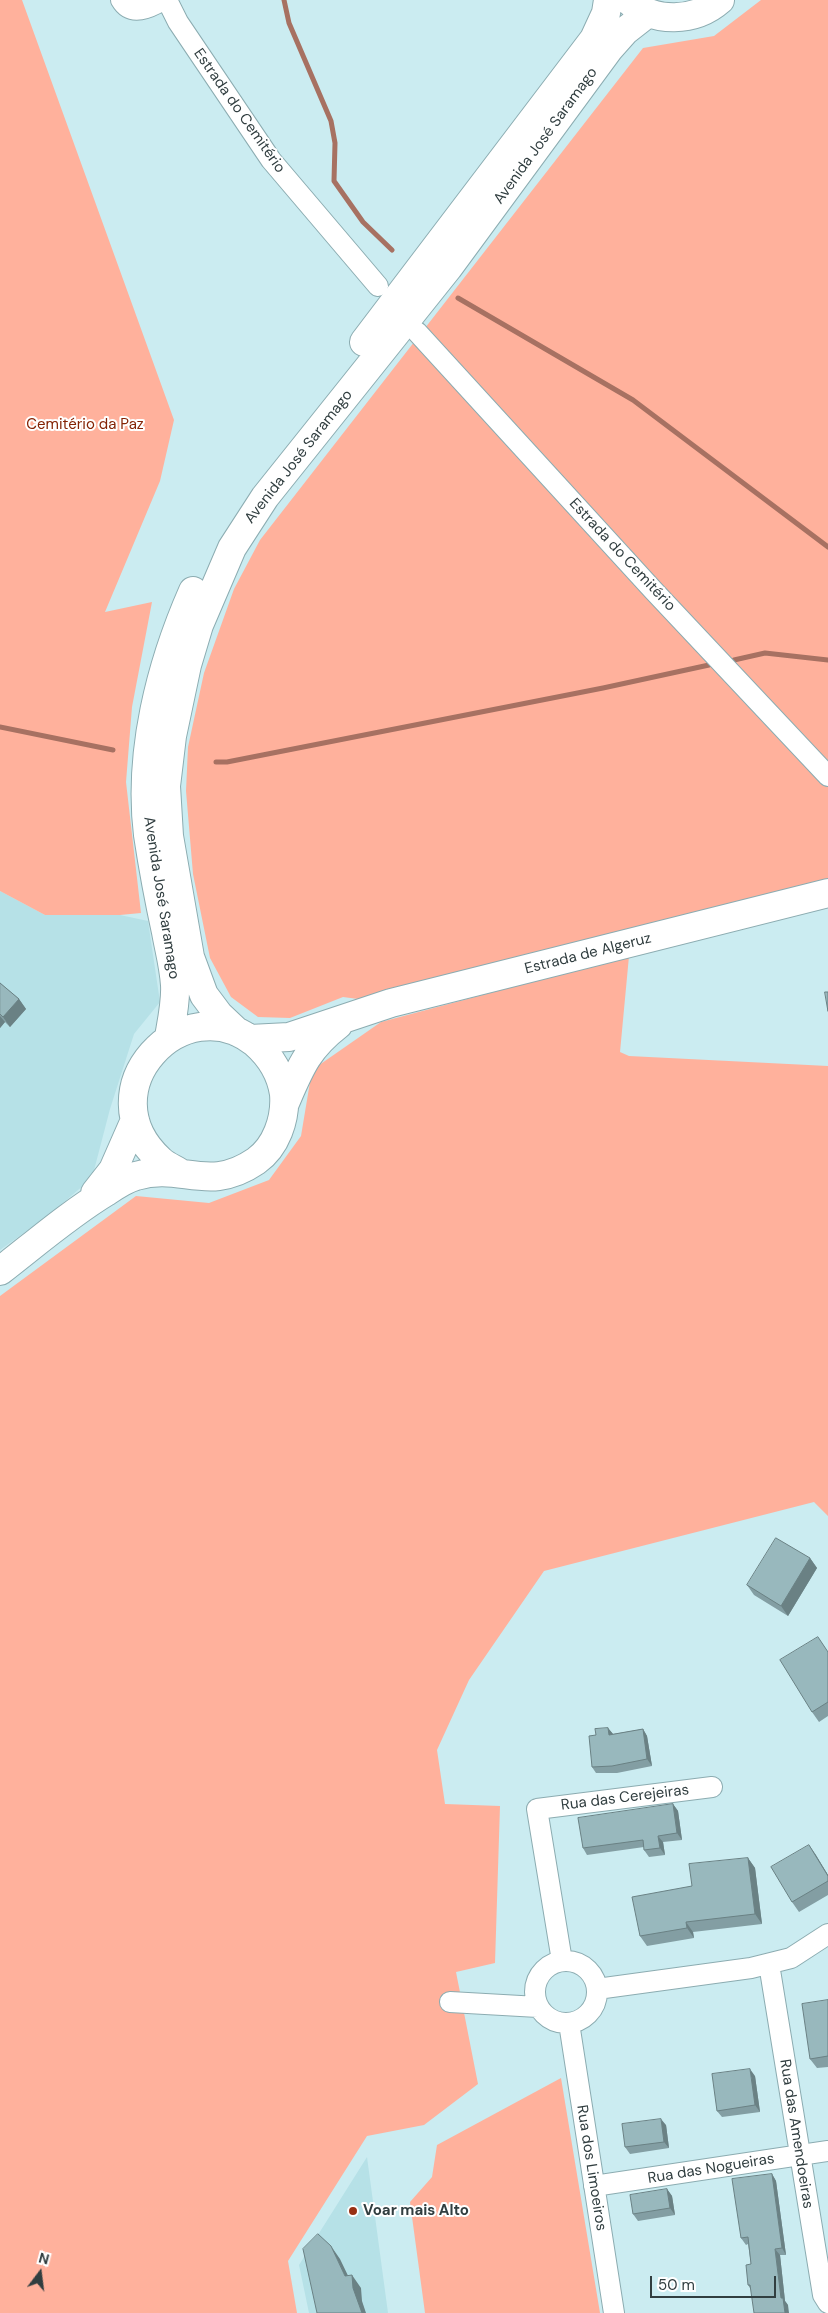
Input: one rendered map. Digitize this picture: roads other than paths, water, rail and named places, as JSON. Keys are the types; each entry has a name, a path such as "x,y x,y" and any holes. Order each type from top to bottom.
{"main road":[{"name":"Avenida José Saramago","path":"169,1037 175,985 152,859 146,786 155,708 169,653 180,621 213,549 249,488 386,315 594,39 606,13 608,0"},
{"name":"Avenida José Saramago","path":"244,1036 219,1015 204,995 190,957 169,836 166,786 172,736 187,665 199,625 232,548 265,497 448,268 609,49 626,31 638,6 669,18 691,16 711,8 720,0"},
{"name":"Estrada de Algeruz","path":"182,1174 161,1161 144,1143 135,1120 133,1096 138,1073 151,1053 169,1037 191,1029 214,1027 244,1036 271,1040 289,1037 391,1003 828,893"},
{"name":"Estrada de Algeruz","path":"284,1102 301,1065 312,1048 348,1017"},
{"name":"Estrada de Algeruz","path":"0,1271 86,1203 135,1176 149,1173 182,1174 203,1178 223,1177 243,1170 260,1158 274,1142 282,1123 284,1102 282,1084 275,1066 264,1051 244,1036"},
{"name":"Estrada de Algeruz","path":"86,1203 112,1170 135,1120"}],"street":[{"path":"121,0 132,9 142,10 163,0"},
{"name":"Estrada do Cemitério","path":"167,0 178,22 271,160 378,286"},
{"name":"Estrada do Cemitério","path":"417,332 646,582 828,776"},
{"name":"Rua das Cerejeiras","path":"562,1961 537,1809 712,1786"},
{"path":"597,1989 770,1964 791,1958 828,1934"},
{"path":"562,1961 574,1962 586,1968 593,1977 597,1989 596,2001 590,2012 581,2020 569,2023 557,2022 546,2017 538,2007 534,1996 535,1983 541,1972 550,1964 562,1961"},
{"name":"Rua das Amendoeiras","path":"770,1964 822,2295 828,2303"},
{"path":"450,2002 538,2007"},
{"name":"Rua dos Limoeiros","path":"569,2023 614,2313"},
{"name":"Rua das Nogueiras","path":"594,2186 828,2151"}],"waterway":[{"path":"284,0 289,23 331,121 335,143 334,181 363,222 392,250"},
{"path":"458,298 633,400 828,547"},
{"path":"734,660 765,653 828,660"},
{"path":"216,762 227,762 603,688 709,665"},
{"path":"0,727 113,750"}],"place":[{"name":"Voar mais Alto","path":"353,2211"}],"park label":[{"name":"Cemitério da Paz","path":"85,425"}]}
